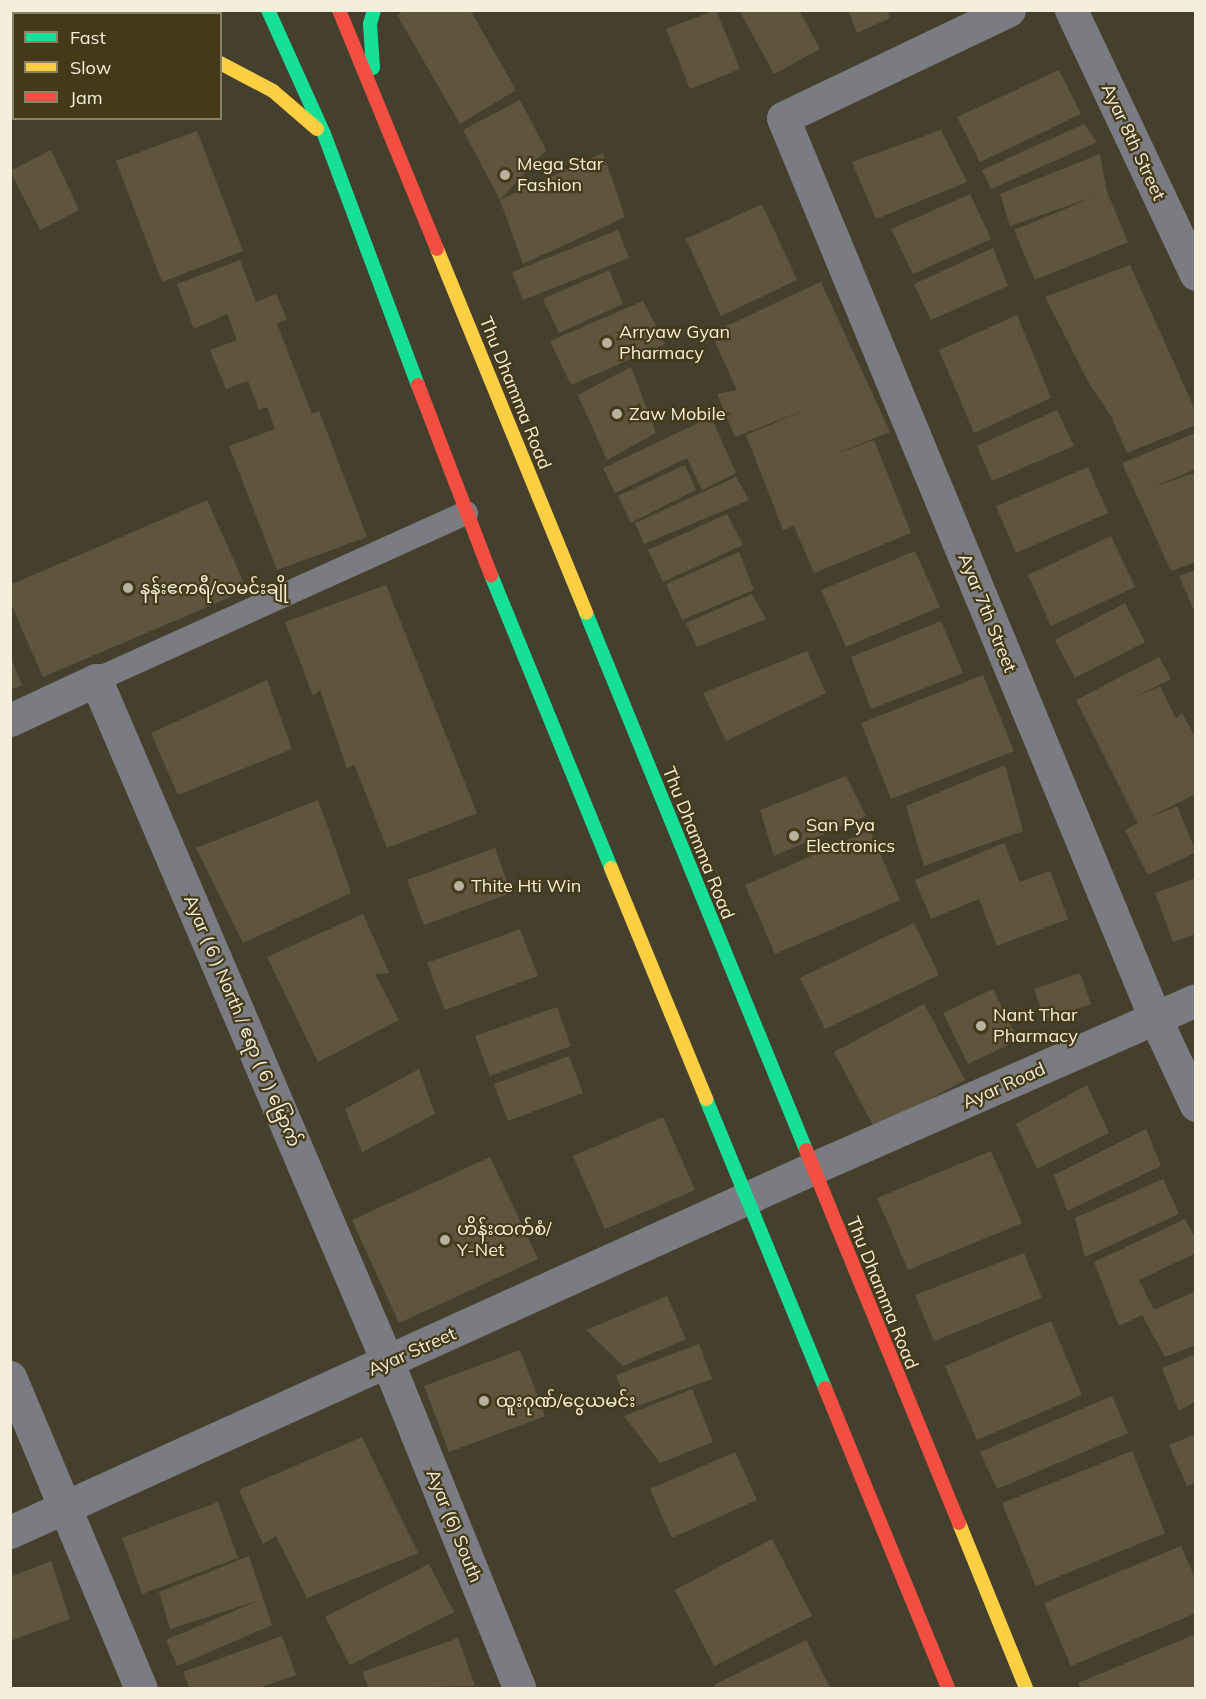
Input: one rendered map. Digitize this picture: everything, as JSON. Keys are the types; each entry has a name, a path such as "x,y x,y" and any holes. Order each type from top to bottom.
{"main road":[{"path":"268,10 324,134 466,513 948,1689"},
{"name":"Thu Dhamma Road","path":"339,10 1026,1689"},
{"path":"374,10 369,24 376,100"},
{"path":"222,64 273,91 324,134"}],"street":[{"name":"Ayar 7th Street","path":"1009,10 783,118 1155,1018 1196,1105"},
{"name":"Ayar 8th Street","path":"1071,10 1196,274"},
{"path":"10,720 96,680"},
{"name":"Ayar ( 6 ) North / ဧရာ ( 6 ) မြောက်","path":"96,680 388,1363"},
{"name":"Ayar Road","path":"812,1169 1196,1000"},
{"name":"Ayar Street","path":"10,1532 388,1363 812,1169"},
{"name":"Ayar (6) South","path":"388,1363 519,1689"},
{"path":"10,1377 67,1505 141,1689"}],"lane":[{"path":"96,680 466,513"}],"building":[{"path":"405,10 470,10 516,90 460,124 397,15"},
{"path":"716,10 740,69 690,89 666,29"},
{"path":"739,10 799,10 820,49 774,74"},
{"path":"848,10 887,10 890,18 857,33"},
{"path":"1059,70 1081,114 980,162 957,117"},
{"name":"Mega Star Fashion","path":"520,100 546,150 500,200 463,130"},
{"path":"1084,124 1097,142 991,189 982,170"},
{"path":"941,130 967,182 876,219 852,162"},
{"path":"197,131 243,251 162,282 116,161"},
{"path":"51,150 79,210 40,230 10,171"},
{"path":"603,153 625,217 523,264 500,200"},
{"path":"1100,154 1107,192 1128,242 1035,280 1014,230 1096,196 1010,226 1000,194"},
{"path":"970,194 991,239 913,274 891,229"},
{"path":"762,204 797,280 721,316 686,239"},
{"path":"618,230 629,258 523,300 512,272"},
{"path":"993,248 1008,286 931,320 914,284"},
{"path":"240,260 256,302 276,294 287,319 277,324 312,414 319,411 367,537 277,570 229,446 275,429 267,407 259,410 248,381 226,389 210,350 237,340 227,314 194,329 177,284"},
{"path":"1130,265 1196,412 1196,425 1127,453 1111,416 1089,383 1045,297"},
{"path":"609,270 623,304 559,333 543,299"},
{"path":"821,282 890,432 830,456 874,440 911,533 814,573 794,526 783,530 746,435 809,408 735,437 717,394 737,390 711,333"},
{"name":"Arryaw Gyan Pharmacy","path":"643,301 665,344 571,385 550,341"},
{"path":"1017,315 1051,398 974,433 939,350"},
{"name":"Zaw Mobile","path":"631,367 656,433 607,460 578,395"},
{"path":"1057,410 1074,446 992,481 977,446"},
{"path":"711,417 736,473 702,490 687,458 615,493 603,468"},
{"path":"1196,433 1196,469 1151,488 1196,472 1196,562 1171,571 1122,463"},
{"path":"685,465 696,490 631,523 618,496"},
{"path":"1088,467 1108,513 1016,553 996,506"},
{"path":"736,477 749,500 644,544 635,523"},
{"name":"နန်းဧကရီ/လမင်းချို","path":"207,500 247,590 43,677 10,602 10,585"},
{"path":"727,514 743,545 663,582 648,550"},
{"path":"1111,536 1135,587 1051,626 1028,575"},
{"path":"915,551 940,607 846,647 821,590"},
{"path":"739,552 754,590 682,620 666,584"},
{"path":"1196,570 1196,615 1179,576"},
{"path":"386,585 477,813 387,848 354,764 347,769 320,690 313,696 285,622"},
{"path":"752,594 766,619 697,647 686,623"},
{"path":"1125,603 1145,642 1075,678 1055,640"},
{"path":"941,621 963,673 871,709 851,657"},
{"path":"807,651 826,693 726,741 703,693"},
{"path":"10,656 22,685 10,690"},
{"path":"1159,657 1171,679 1131,699 1160,686 1176,719 1182,713 1196,739 1196,794 1147,818 1177,806 1196,852 1148,875 1125,830 1138,823 1076,700"},
{"path":"983,675 1014,751 891,799 861,723"},
{"path":"267,680 292,749 178,795 151,733"},
{"path":"1005,765 1023,831 924,866 906,806"},
{"name":"San Pya Electronics","path":"846,776 866,816 774,856 760,810"},
{"path":"318,800 351,893 243,943 196,848"},
{"path":"870,830 900,900 775,954 745,885"},
{"path":"1004,843 1020,882 1050,871 1068,919 997,946 979,899 931,919 915,880"},
{"name":"Thite Hti Win","path":"495,848 511,893 424,925 407,880"},
{"path":"1196,878 1196,934 1173,942 1155,893"},
{"path":"363,914 389,973 375,974 399,1020 318,1062 267,957"},
{"path":"914,923 939,975 825,1029 800,978"},
{"path":"520,929 538,976 445,1010 427,963"},
{"path":"1080,973 1091,1004 1045,1020 1034,989"},
{"name":"Nant Thar Pharmacy","path":"993,989 1018,1040 968,1064 943,1013"},
{"path":"924,1004 965,1080 875,1129 834,1052"},
{"path":"557,1007 571,1046 490,1076 475,1036"},
{"path":"569,1056 583,1093 508,1121 494,1084"},
{"path":"419,1069 435,1114 362,1152 345,1109"},
{"path":"1087,1085 1109,1133 1037,1169 1016,1124"},
{"path":"663,1117 695,1190 605,1229 573,1156"},
{"path":"1146,1129 1161,1166 1067,1211 1054,1175"},
{"path":"991,1151 1022,1223 908,1270 877,1198"},
{"name":"ဟိန်းထက်စံ/ Y-Net","path":"490,1157 538,1259 399,1323 352,1220"},
{"path":"1163,1179 1179,1214 1085,1257 1075,1218"},
{"path":"1185,1219 1196,1239 1196,1253 1139,1280 1154,1310 1196,1291 1196,1345 1165,1357 1142,1315 1119,1326 1094,1262"},
{"path":"1024,1253 1042,1298 934,1341 915,1295"},
{"path":"667,1296 686,1339 623,1366 586,1330"},
{"path":"1051,1321 1082,1395 977,1440 945,1366"},
{"path":"699,1344 712,1379 629,1409 616,1375"},
{"name":"ထူးဂုဏ်/ငွေယမင်း","path":"520,1350 545,1416 449,1452 424,1386"},
{"path":"1196,1354 1196,1401 1179,1411 1162,1368"},
{"path":"692,1389 713,1442 660,1463 624,1416"},
{"path":"1112,1396 1128,1433 997,1489 980,1452"},
{"path":"1196,1434 1196,1482 1187,1486 1169,1445"},
{"path":"362,1437 418,1553 307,1598 276,1536 263,1544 239,1490"},
{"path":"1132,1451 1165,1533 1036,1586 1002,1503"},
{"path":"735,1452 757,1500 672,1538 650,1489"},
{"path":"218,1502 238,1558 142,1594 122,1538"},
{"path":"772,1539 812,1616 714,1666 675,1590"},
{"path":"1181,1546 1196,1580 1196,1613 1071,1666 1044,1603"},
{"path":"249,1556 272,1625 177,1666 166,1640 257,1601 170,1629 159,1592"},
{"path":"51,1561 70,1619 10,1641 10,1577"},
{"path":"429,1564 454,1612 350,1665 325,1617"},
{"path":"1196,1634 1196,1688 1081,1688 1078,1683"},
{"path":"282,1636 296,1675 259,1688 189,1688 183,1672"},
{"path":"458,1638 475,1686 369,1688 362,1672"},
{"path":"806,1640 830,1688 716,1688 714,1685"}],"traffic: fast":[{"path":"268,10 324,134 418,385"},
{"path":"373,68 370,24 374,10"},
{"path":"491,575 611,868"},
{"path":"586,613 806,1150"},
{"path":"706,1099 825,1388"}],"traffic: slow":[{"path":"222,64 273,91 317,129"},
{"path":"437,249 586,613"},
{"path":"611,868 706,1099"},
{"path":"959,1523 1026,1688"}],"traffic: jam":[{"path":"339,10 437,249"},
{"path":"418,385 491,575"},
{"path":"806,1150 959,1523"},
{"path":"825,1388 948,1688"}],"place":[{"name":"Mega Star Fashion","path":"505,175"},
{"name":"Arryaw Gyan Pharmacy","path":"607,343"},
{"name":"Zaw Mobile","path":"617,414"},
{"name":"နန်းဧကရီ/လမင်းချို","path":"128,588"},
{"name":"San Pya Electronics","path":"794,836"},
{"name":"Thite Hti Win","path":"459,886"},
{"name":"Nant Thar Pharmacy","path":"981,1026"},
{"name":"ဟိန်းထက်စံ/ Y-Net","path":"445,1240"},
{"name":"ထူးဂုဏ်/ငွေယမင်း","path":"484,1401"}]}
